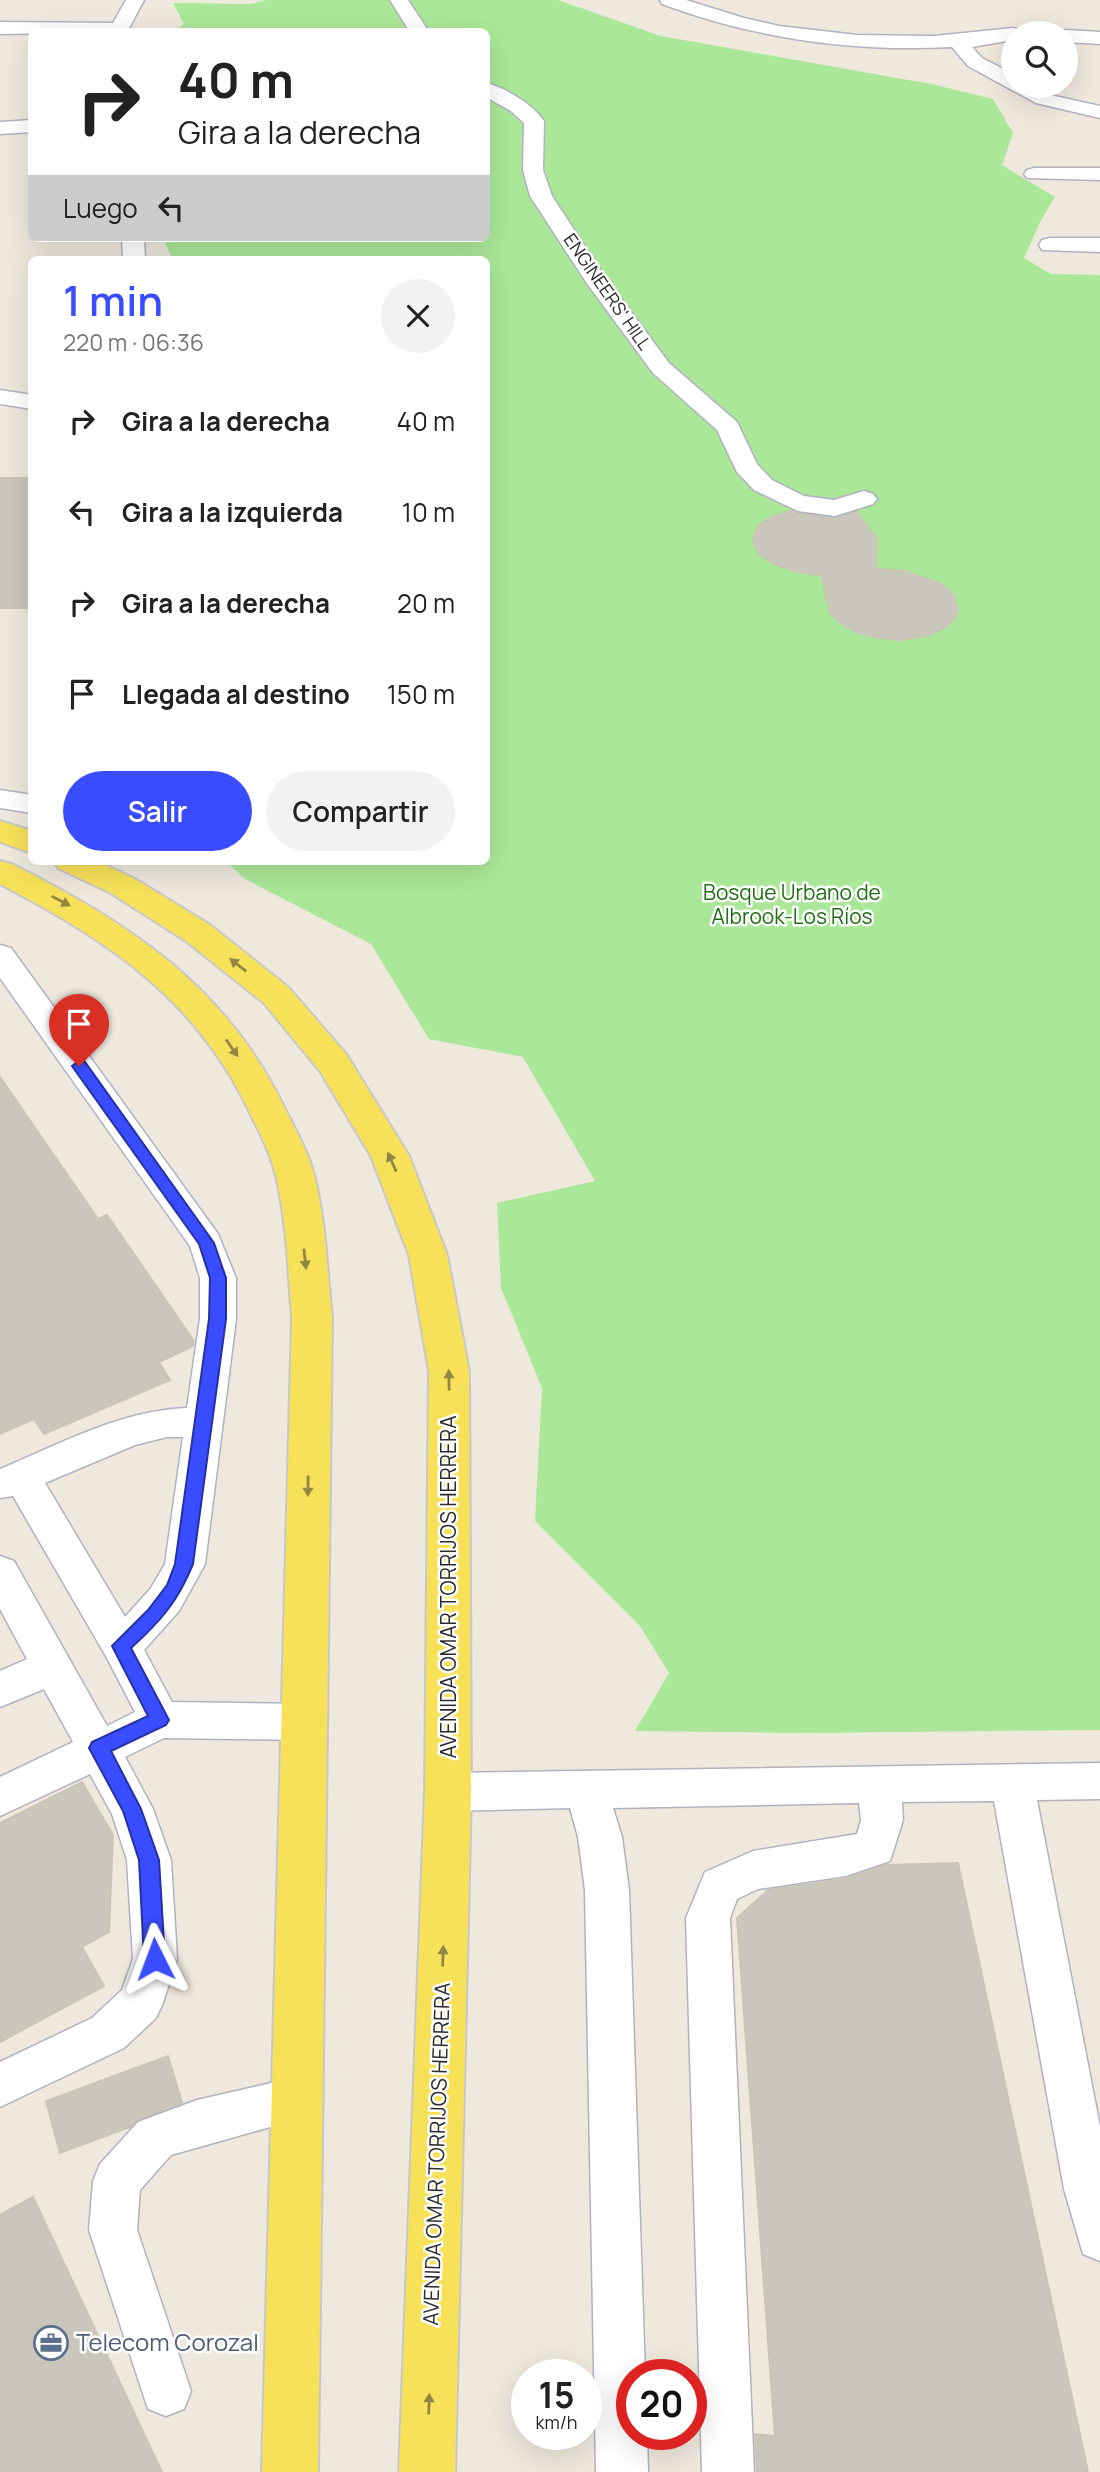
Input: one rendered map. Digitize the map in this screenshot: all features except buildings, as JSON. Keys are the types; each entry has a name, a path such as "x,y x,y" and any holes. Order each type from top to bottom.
{"main road":[{"path":"0,831 28,842"},
{"name":"AVENIDA OMAR TORRIJOS HERRERA","path":"78,865 123,886 198,933 276,995 333,1063 390,1156 428,1255 449,1371 449,1791 426,2472"},
{"path":"0,871 70,905 141,953 210,1016 260,1088 296,1178 312,1318 290,2472"}],"street":[{"path":"118,28 135,0"},
{"path":"399,0 417,28"},
{"path":"669,0 726,20 773,30 868,40 972,40 1001,36"},
{"path":"0,28 28,28"},
{"path":"1078,37 1100,38"},
{"path":"972,40 961,45 962,51 1001,75"},
{"name":"ENGINEERS' HILL","path":"490,91 519,107 534,121 533,170 541,196 594,277 661,368 728,427 746,467 763,485 798,503 835,509 864,499"},
{"path":"1041,98 1100,112"},
{"path":"0,128 28,127"},
{"path":"1034,174 1100,174"},
{"path":"1050,245 1100,245"},
{"path":"0,397 28,401"},
{"path":"0,799 28,803"},
{"path":"0,955 206,1243 218,1278 218,1319 184,1564 174,1589 155,1615 121,1646"},
{"path":"160,1720 121,1646 11,1480 128,1432 167,1423 204,1422"},
{"path":"0,2085 108,2033 140,2003 155,1959 149,1860 132,1809 52,1666 5,1590"},
{"path":"0,1690 52,1666"},
{"path":"0,1797 160,1720 304,1722"},
{"path":"449,1791 1100,1781"},
{"path":"1012,1782 1088,2189 1100,2237"},
{"path":"728,2472 708,1918 720,1886 752,1870 846,1857 875,1847 882,1820 879,1784"},
{"path":"586,1789 600,1837 607,1890 622,2472"},
{"path":"166,2390 113,2230 117,2181 155,2138 197,2123 296,2099"}],"green space":[{"name":"Bosque Urbano de Albrook-Los Ríos","path":"266,0 558,0 661,36 931,84 993,99 1013,133 1002,165 1055,197 1024,258 1051,274 1100,275 1100,1730 806,1733 635,1731 669,1673 640,1626 535,1521 542,1388 501,1288 497,1203 595,1181 523,1057 429,1039 371,944 245,879 230,865 490,865 490,256 171,256 165,242 490,242 490,28 178,28 184,24 173,3 251,4"}],"place":[{"name":"Telecom Corozal","path":"51,2343"}],"route":[{"path":"79,1066 206,1243 218,1278 218,1319 184,1564 174,1589 155,1615 121,1646 160,1720 99,1748 132,1809 149,1860 155,1959"}]}
